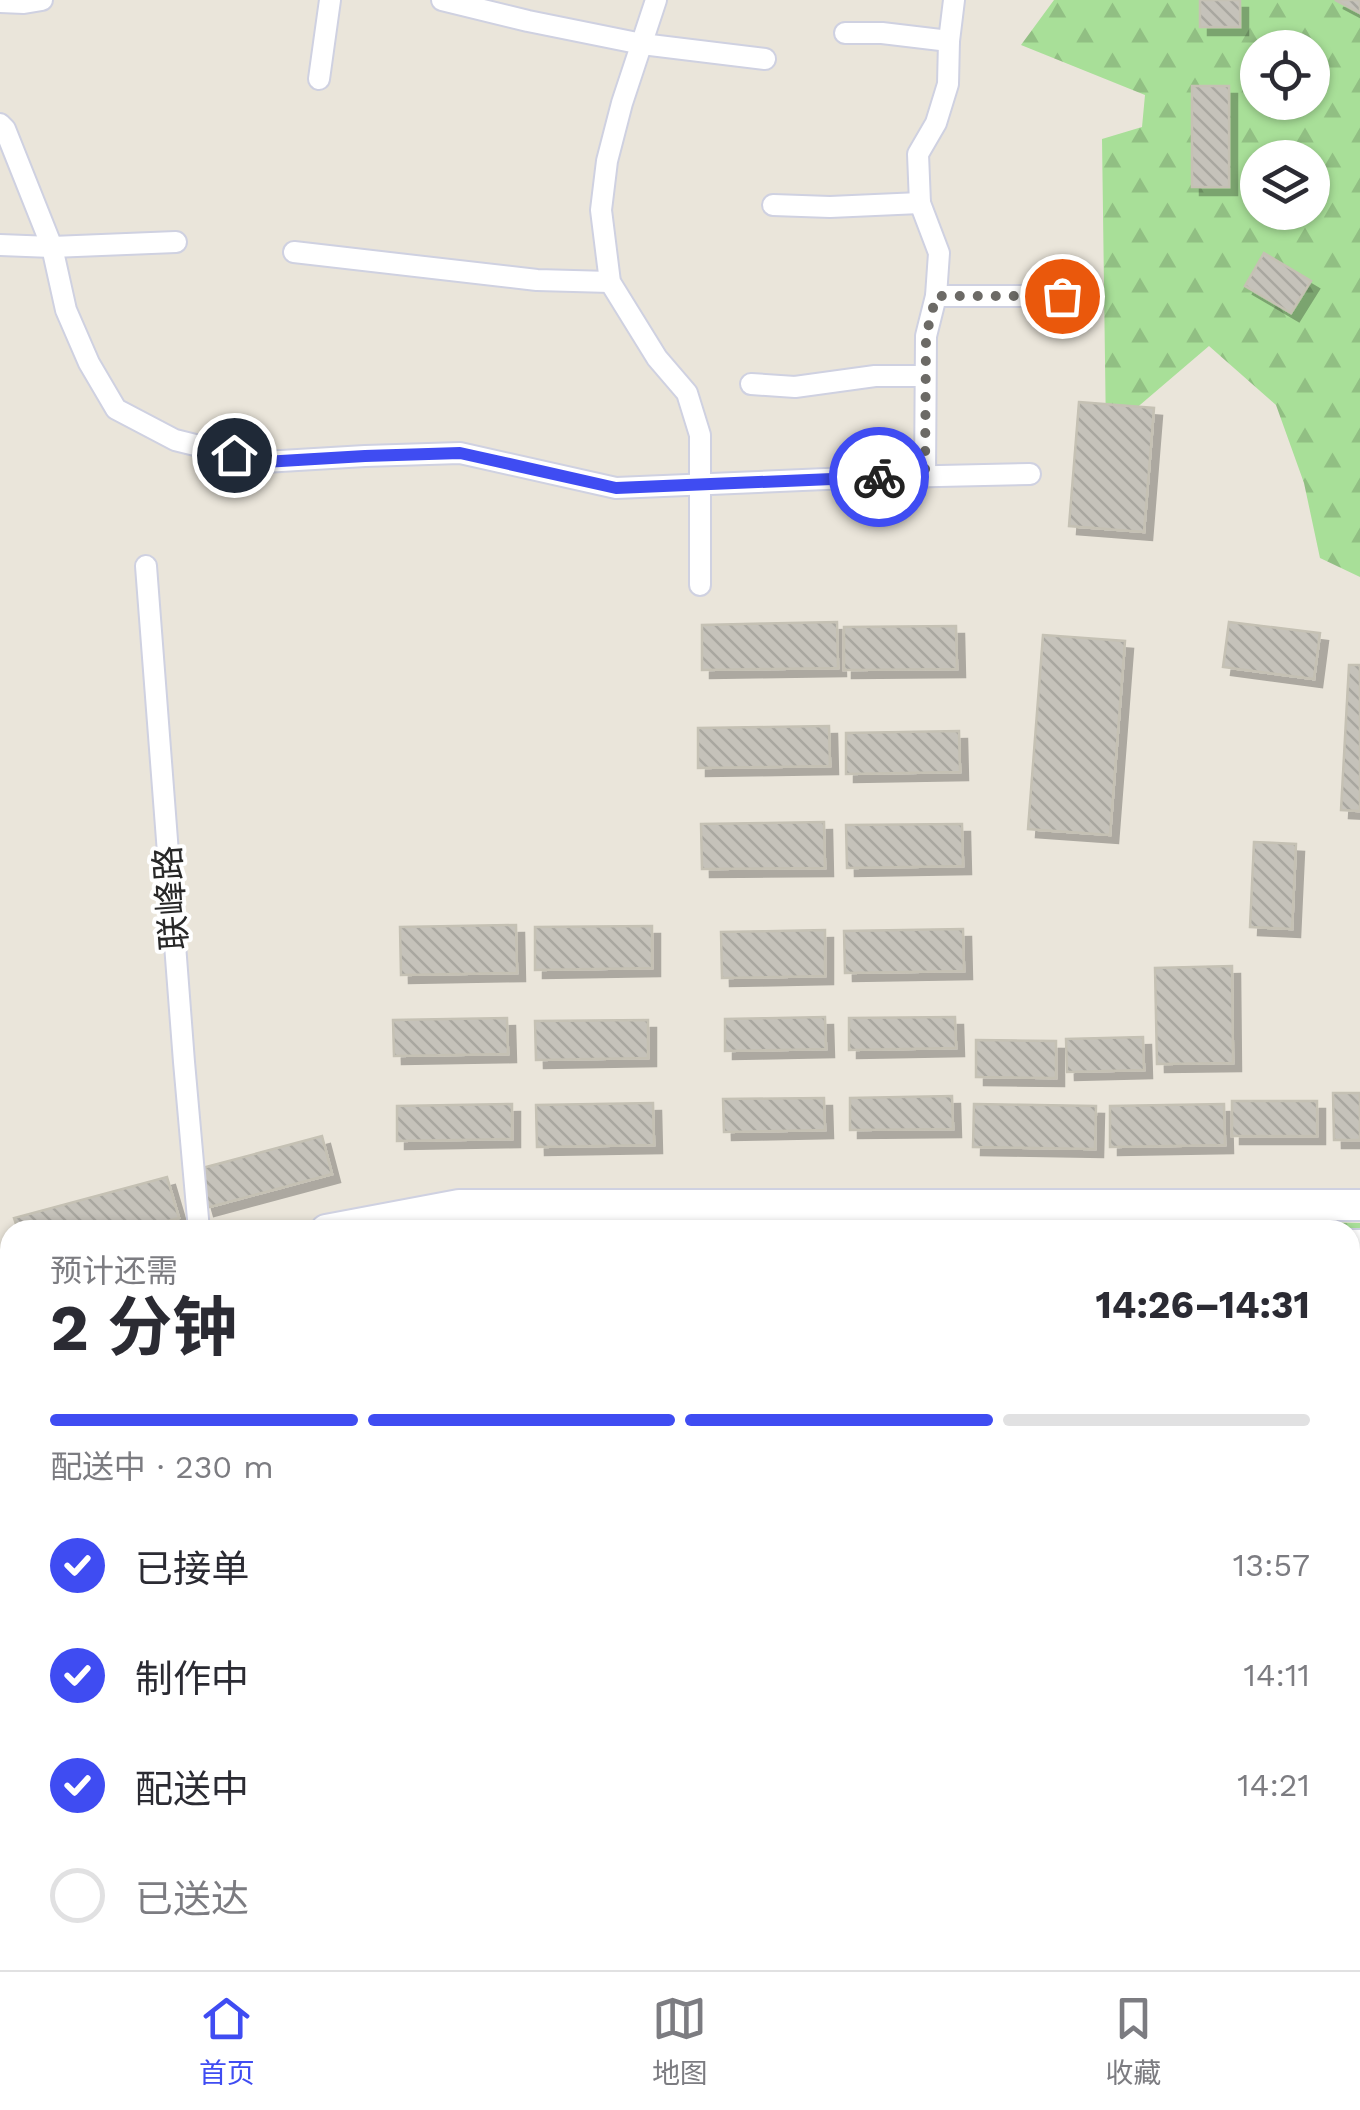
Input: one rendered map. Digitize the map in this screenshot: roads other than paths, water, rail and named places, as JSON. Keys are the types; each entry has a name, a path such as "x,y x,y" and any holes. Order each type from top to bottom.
{"main road":[{"path":"381,1220 459,1206 1360,1206"}],"street":[{"path":"0,2 42,0"},
{"path":"319,79 330,0"},
{"path":"442,0 642,44 765,59"},
{"path":"656,0 607,161 602,210 610,282 657,358 687,393 700,435 700,585"},
{"path":"925,477 926,336 936,296 939,253 920,202 918,154 936,122 948,84 954,0"},
{"path":"845,34 882,33 949,41"},
{"path":"0,124 52,246 66,310 89,363 116,410 175,440 264,462 460,453 616,488 1030,474"},
{"path":"773,206 920,202"},
{"path":"0,245 176,242"},
{"path":"294,252 536,280 610,282"},
{"path":"936,296 1062,296"},
{"path":"751,384 796,388 875,376 925,376"},
{"name":"联峰路","path":"146,566 198,1220"}]}
